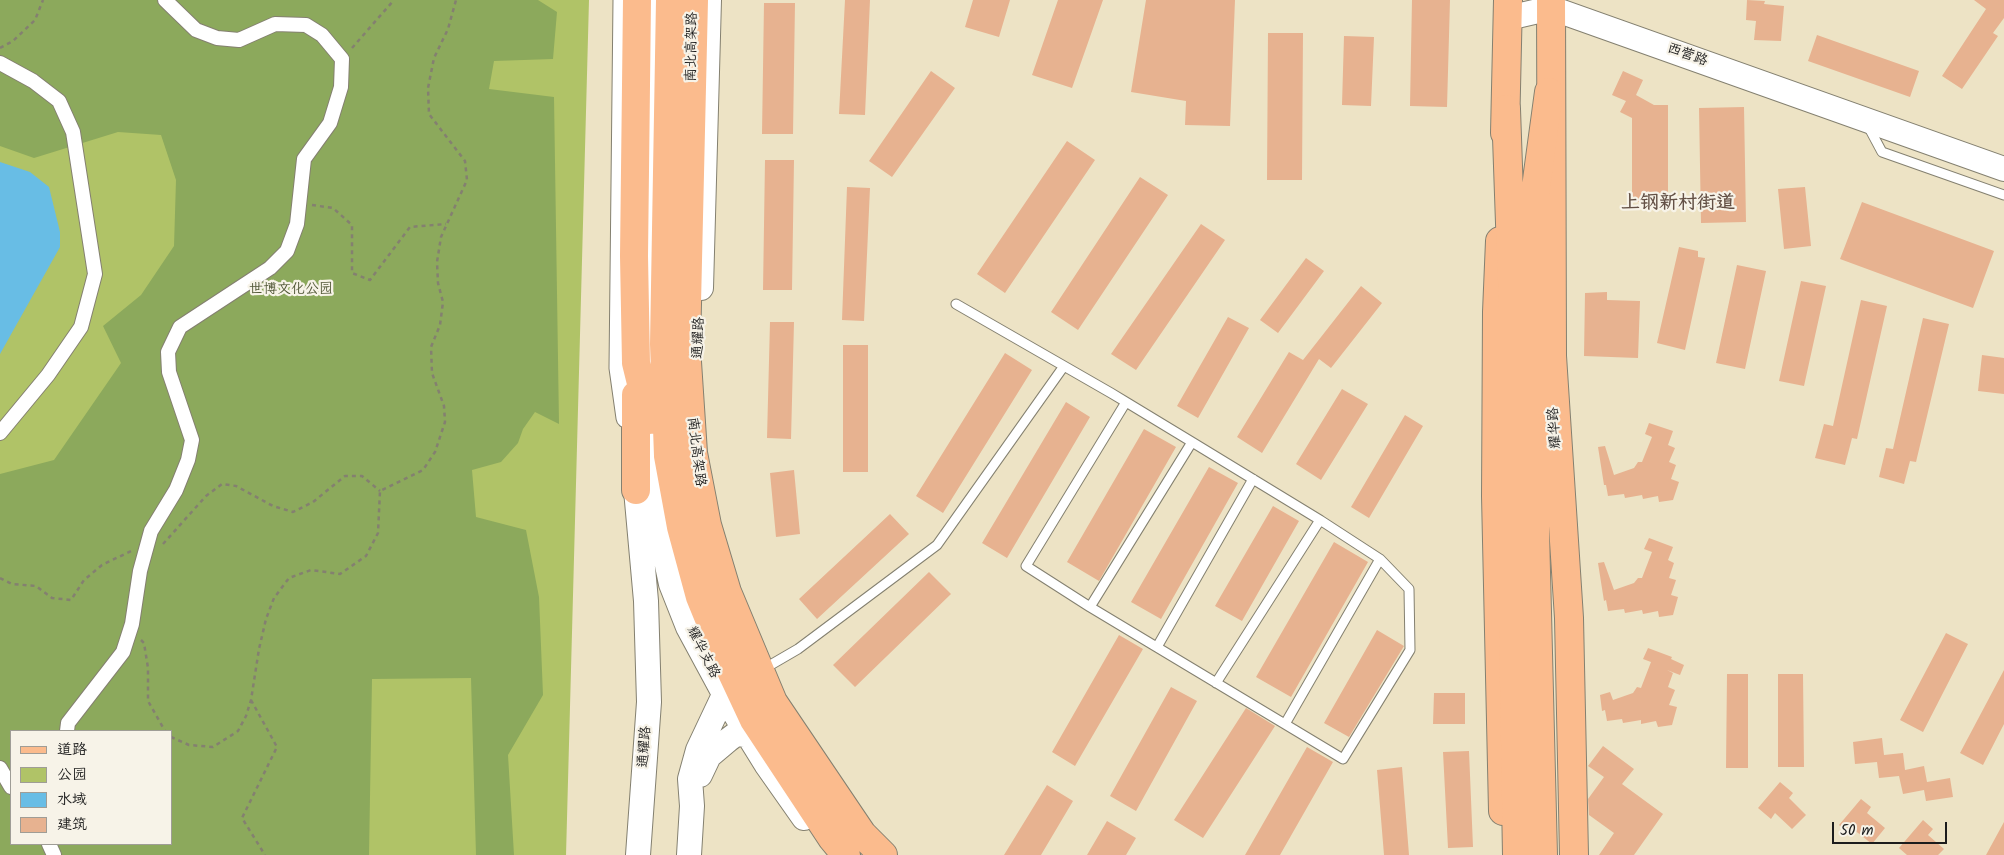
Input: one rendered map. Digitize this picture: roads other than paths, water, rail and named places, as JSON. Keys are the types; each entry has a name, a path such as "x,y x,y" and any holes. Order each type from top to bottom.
{"main road":[{"path":"636,490 634,256 637,0"},
{"name":"南北高架路","path":"670,0 664,344 668,456 680,527 700,597 754,720 832,838 846,855"},
{"name":"南北高架路","path":"694,0 686,347 693,452 707,526 727,592 773,702 862,834 883,855"},
{"name":"耀华路","path":"1551,4 1552,356 1569,618 1574,855"},
{"path":"1505,855 1499,685 1496,390 1508,9"},
{"path":"1517,855 1513,630 1524,536 1535,195 1550,92"},
{"path":"1506,109 1524,536 1543,855"},
{"path":"636,363 650,420"}],"street":[{"path":"67,730 68,723 123,652 129,633 151,531 176,490 188,460 192,440 170,372 168,352 180,327 270,268 287,251 297,224 304,159 330,123 341,87 342,59 322,35 306,25 275,24 239,40 217,38 196,30 165,0"},
{"path":"623,0 619,368 636,490"},
{"path":"650,420 648,258 654,0"},
{"name":"通耀路","path":"709,0 698,391 705,458 718,527 738,598 767,667"},
{"path":"1508,9 1551,4"},
{"name":"西营路","path":"1551,4 1864,120 2004,169"},
{"path":"0,63 33,81 59,101 73,132 95,274 81,327 48,375 0,433"},
{"name":"耀华支路","path":"650,420 654,499 671,584 688,627 724,695 748,735 796,807 833,855"},
{"name":"通耀路","path":"636,490 646,601 649,702 638,855"},
{"path":"767,667 806,735 849,801 896,855"},
{"path":"689,855 692,806 690,779 698,750 724,695"},
{"path":"692,806 699,776 709,756 736,734 748,735"},
{"path":"0,768 10,785"}],"lane":[{"path":"1864,120 1882,152 2004,195"},
{"path":"956,304 1126,402 1320,520 1380,559 1408,589 1410,650 1343,759 1157,648 1026,566 1126,402"},
{"path":"767,667 798,649 937,545 1064,366"},
{"path":"1090,607 1192,442"},
{"path":"1157,648 1253,479"},
{"path":"1216,683 1320,520"},
{"path":"1285,724 1380,559"}],"water":[{"path":"0,162 30,172 49,187 60,232 60,247 0,354"}],"district":[{"name":"上钢新村街道","path":"1678,205"}],"park label":[{"name":"世博文化公园","path":"291,291"}]}
